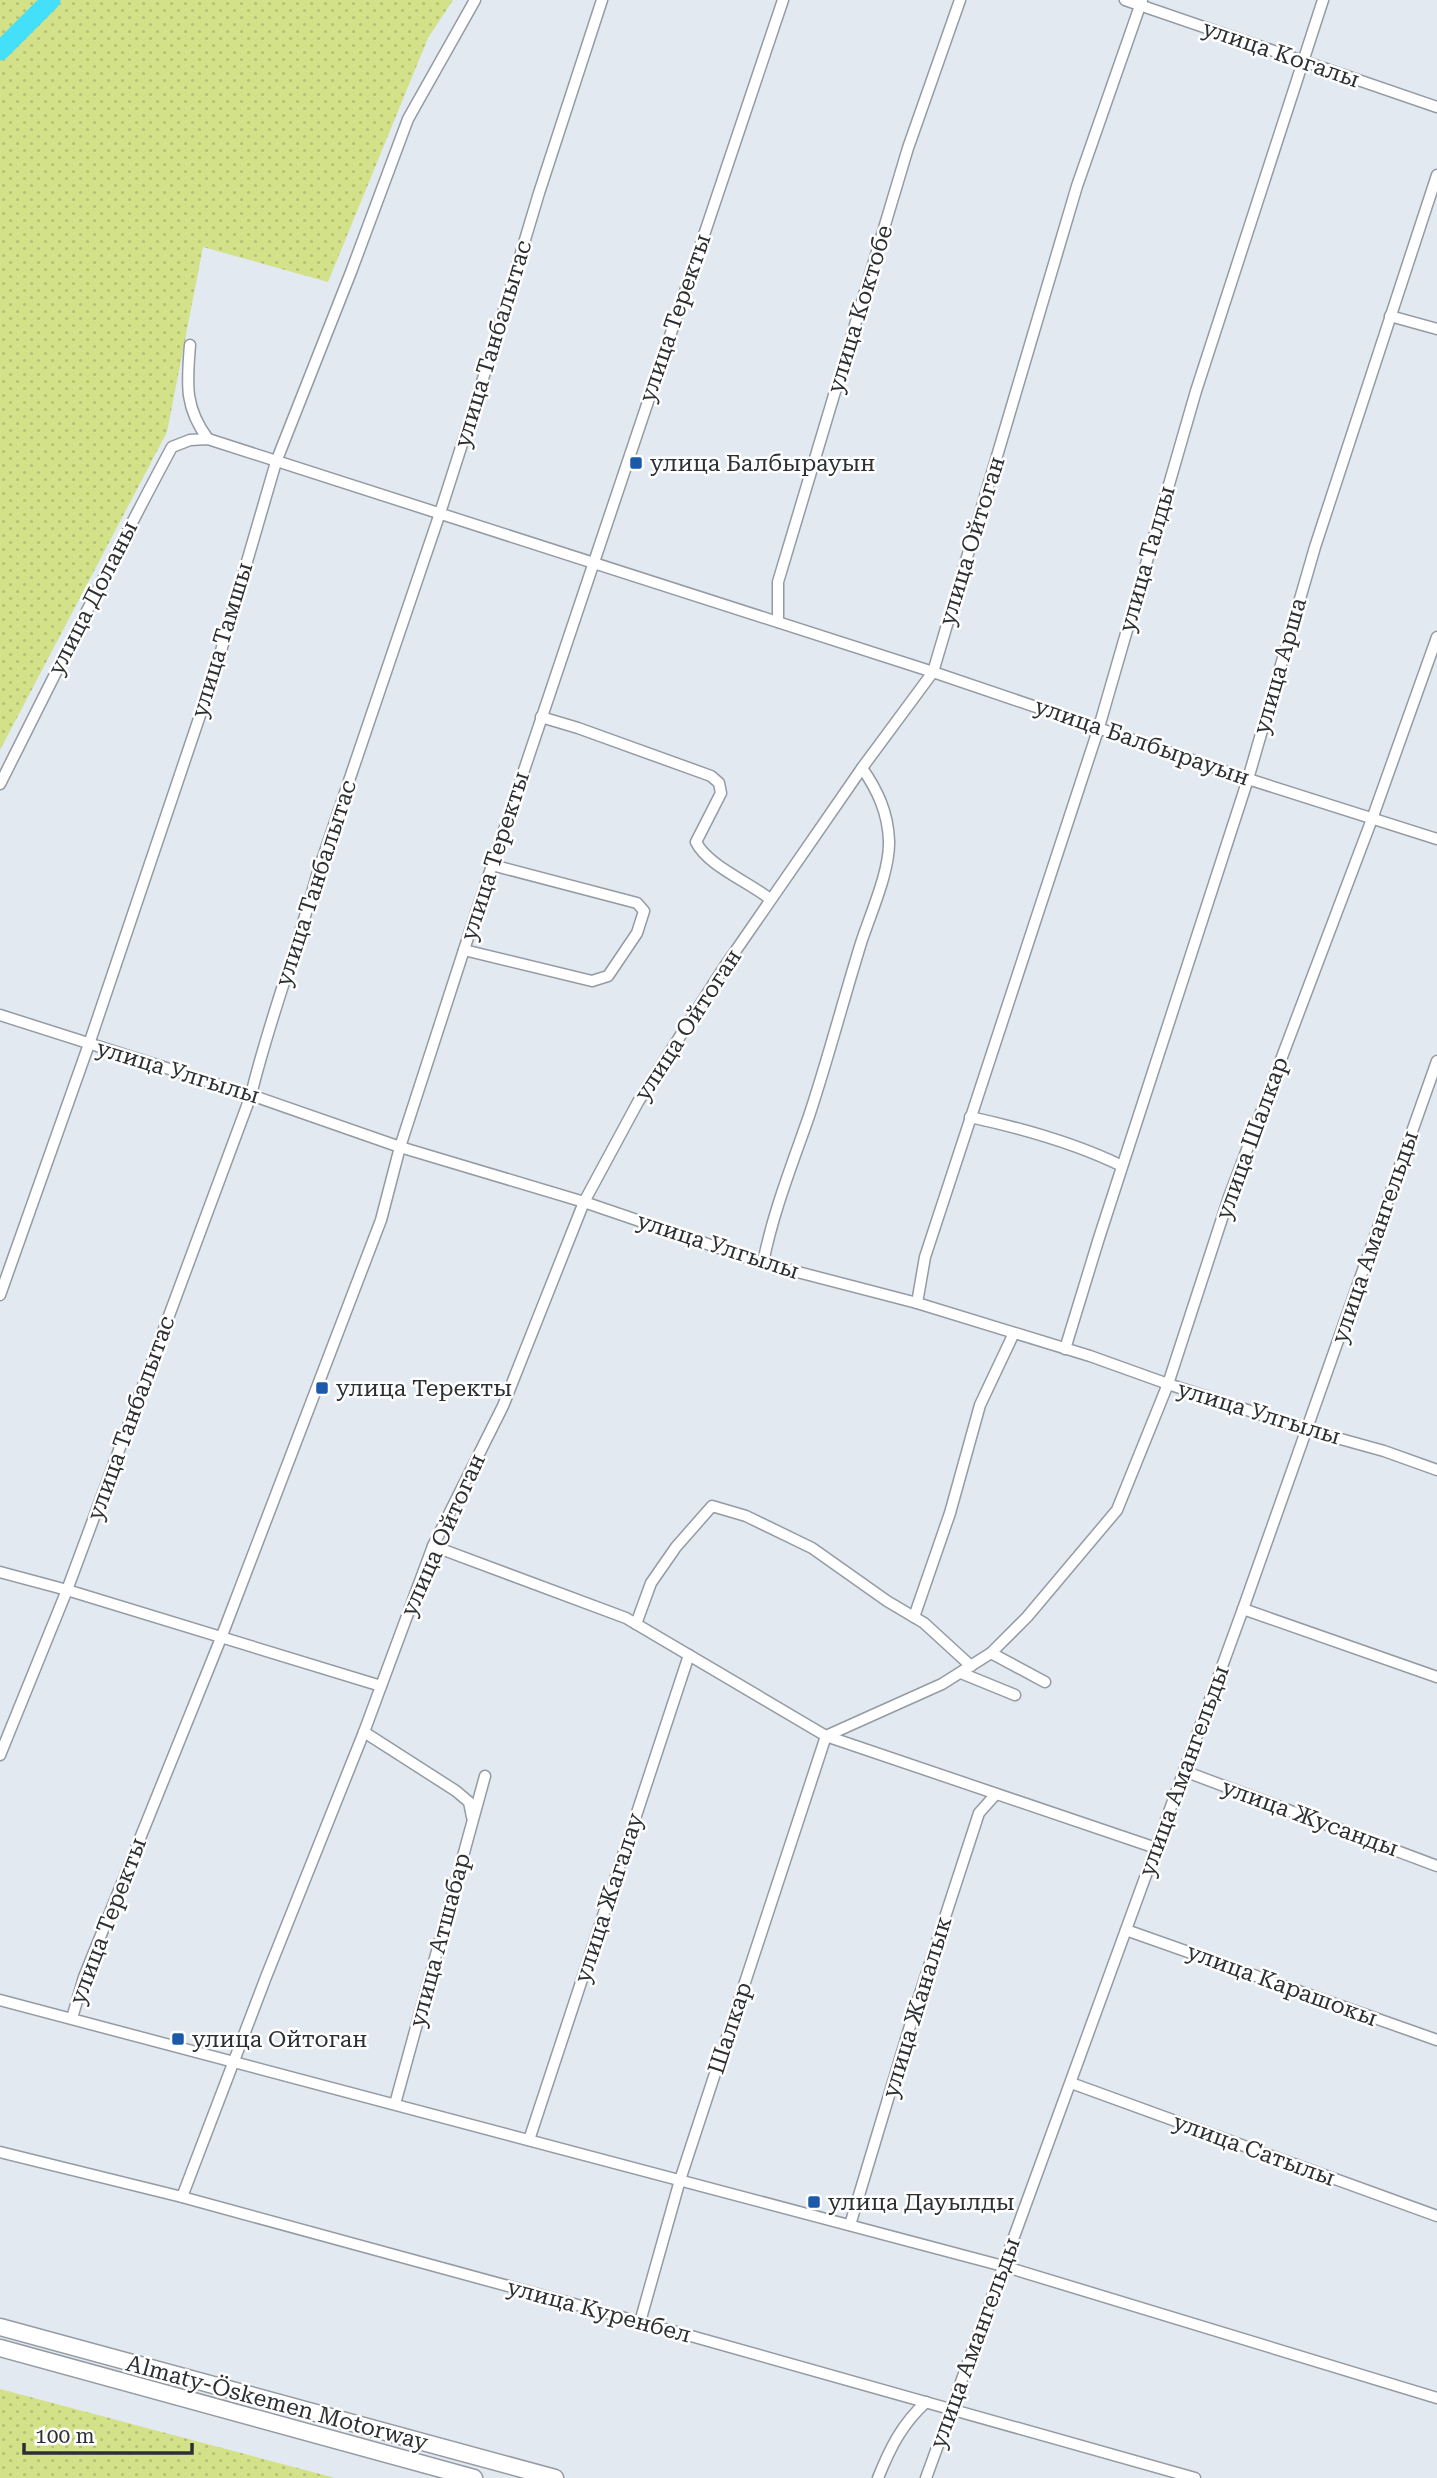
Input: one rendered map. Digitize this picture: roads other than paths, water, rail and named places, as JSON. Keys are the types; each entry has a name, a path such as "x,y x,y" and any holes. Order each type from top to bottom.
{"highway":[{"name":"Almaty-Öskemen Motorway","path":"0,2327 555,2478"},
{"path":"6,2350 18,2332"},
{"name":"Almaty-Öskemen Motorway","path":"6,2350 474,2478"}],"street":[{"name":"улица Тамшы","path":"0,1294 89,1044 216,668 276,462 408,119 475,0"},
{"name":"улица Танбалытас","path":"0,1755 67,1590 251,1095 262,1047 440,513 538,193 602,0"},
{"name":"улица Теректы","path":"72,2018 92,1956 221,1638 381,1220 400,1147 492,865 783,0"},
{"name":"улица Коктобе","path":"778,622 778,582 781,570 908,148 960,0"},
{"name":"улица Когалы","path":"1125,0 1142,3 1304,63 1437,107"},
{"name":"улица Талды","path":"918,1303 925,1257 1099,727 1196,391 1323,0"},
{"name":"улица Ойтоган","path":"182,2197 265,1977 364,1732 433,1546 503,1406 584,1202 638,1102 770,899 933,672 1077,186 1142,3"},
{"name":"улица Арша","path":"1065,1349 1248,779 1315,547 1437,175"},
{"path":"1390,316 1437,329"},
{"path":"190,345 187,378 189,401 195,422 208,439"},
{"name":"улица Балбырауын","path":"208,439 933,672 1248,779 1437,839"},
{"name":"улица Доланы","path":"0,784 172,447 190,440 208,439"},
{"name":"улица Шалкар","path":"826,1736 942,1684 991,1653 1027,1616 1116,1510 1168,1384 1229,1197 1437,637"},
{"path":"541,717 711,776 719,783 721,793 696,842 699,849 770,899"},
{"path":"762,1263 782,1190 809,1117 878,893 889,844 886,818 877,790 862,768"},
{"path":"464,950 592,981 608,976 636,933 644,911 637,903 492,865"},
{"name":"улица Улгылы","path":"0,1015 251,1095 400,1147 584,1202 762,1263 918,1303 1437,1470"},
{"name":"улица Амангельды","path":"926,2478 1308,1430 1437,1061"},
{"path":"970,1117 1064,1142 1099,1154 1122,1166"},
{"path":"914,1617 950,1513 981,1405 1014,1333"},
{"path":"636,1624 652,1583 676,1547 712,1506 746,1516 812,1548 887,1601 924,1623 971,1666"},
{"path":"433,1546 626,1618 826,1736 1156,1848"},
{"path":"0,1572 381,1686"},
{"path":"1243,1609 1437,1677"},
{"path":"991,1653 1045,1682"},
{"name":"улица Жагалау","path":"529,2140 689,1655"},
{"path":"961,1672 1015,1695"},
{"path":"364,1732 469,1802 472,1821"},
{"name":"Шалкар","path":"640,2322 680,2180 826,1736"},
{"name":"улица Жусанды","path":"1184,1771 1437,1866"},
{"name":"улица Атшабар","path":"395,2104 485,1776"},
{"name":"улица Жаналык","path":"850,2225 916,2006 979,1813 996,1794"},
{"name":"улица Карашокы","path":"1126,1930 1437,2040"},
{"path":"0,2000 1003,2266 1437,2398"},
{"name":"улица Сатылы","path":"1071,2083 1437,2216"},
{"name":"улица Куренбел","path":"0,2152 182,2197 1195,2478"},
{"path":"878,2478 897,2434 926,2402"}],"waterway":[{"path":"0,51 51,0"}],"place":[{"name":"улица Балбырауын","path":"636,463"},
{"name":"улица Теректы","path":"322,1388"},
{"name":"улица Ойтоган","path":"178,2039"},
{"name":"улица Дауылды","path":"814,2202"}]}
